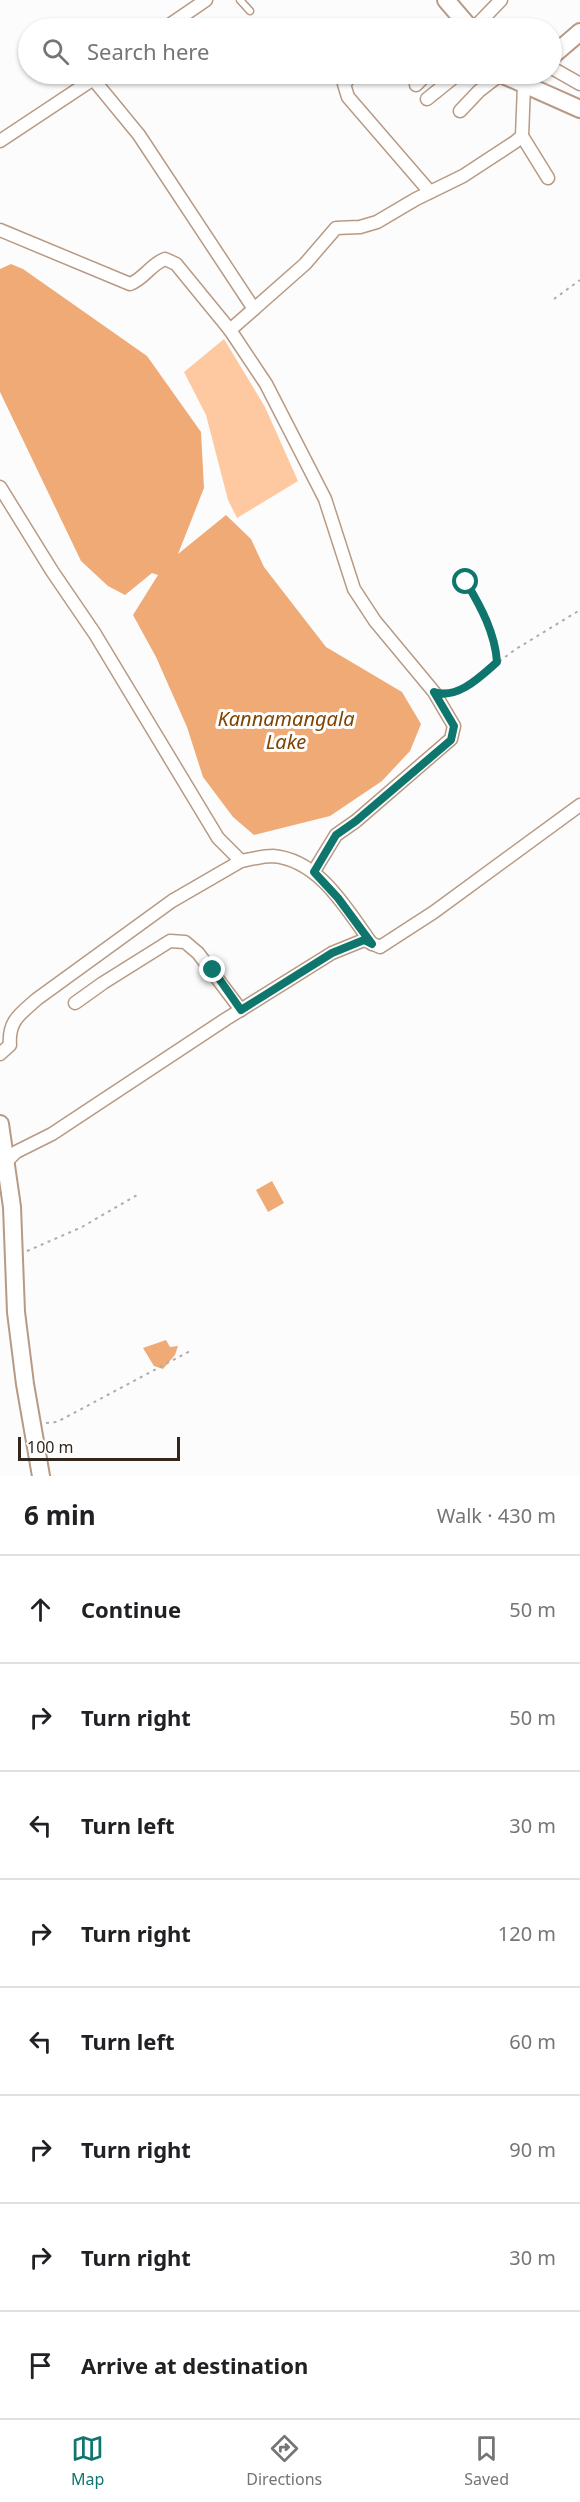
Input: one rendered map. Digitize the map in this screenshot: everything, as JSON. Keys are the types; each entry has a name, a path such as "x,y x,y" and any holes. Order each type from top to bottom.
{"street":[{"path":"180,18 206,0"},
{"path":"446,0 461,18"},
{"path":"484,18 501,0"},
{"path":"562,47 580,32"},
{"path":"562,74 580,84"},
{"path":"0,141 85,84"},
{"path":"103,84 254,309"},
{"path":"344,84 348,97 430,192"},
{"path":"427,99 446,84"},
{"path":"460,111 487,84"},
{"path":"527,84 522,136 548,178"},
{"path":"537,84 580,109"},
{"path":"230,330 304,264 336,228 360,227 377,222 463,176 522,136"},
{"path":"0,230 130,284 138,281 158,261 165,259 176,264 230,330 266,384 325,499 354,589 375,621 434,692 454,726 451,740 364,815 336,835 314,872"},
{"path":"0,487 52,571 95,634 218,838 241,861"},
{"path":"7,1161 16,1152 52,1134 332,953 364,940 380,947 402,934 580,806"},
{"path":"0,1054 10,1045 9,1031 17,1017 37,999 172,901 241,861 271,856 290,859 314,872 338,898 372,944"},
{"path":"75,1003 170,941 185,942 198,953 241,1010"},
{"path":"0,1124 12,1207 16,1312 41,1476"}],"lane":[{"path":"240,0 250,11"}],"path":[{"path":"554,300 580,280"},
{"path":"466,582 482,608 496,651 497,662"},
{"path":"434,692 444,696 453,693 476,680 497,662 546,629 580,610"},
{"path":"13,1258 82,1227 139,1194"},
{"path":"32,1424 57,1422 190,1351"}],"shaded area":[{"path":"224,339 265,407 298,481 237,518 228,500 206,415 184,372"}],"water":[{"name":"Kannamangala Lake","path":"11,264 23,269 147,356 201,432 204,488 178,554 226,515 251,539 264,567 326,647 402,692 421,724 410,751 382,781 330,816 254,835 233,817 203,777 187,727 156,657 133,615 158,575 152,573 125,595 108,586 81,561 0,392 0,269"},
{"path":"272,1181 284,1203 268,1212 256,1190"},
{"path":"166,1340 170,1347 178,1346 175,1355 163,1369 154,1366 143,1348"}],"route":[{"path":"213,970 241,1010 332,953 364,940 372,944 338,898 314,872 336,835 356,821 451,740 454,726 434,692 444,696 453,693 482,675 497,662 488,622 466,582"}]}
